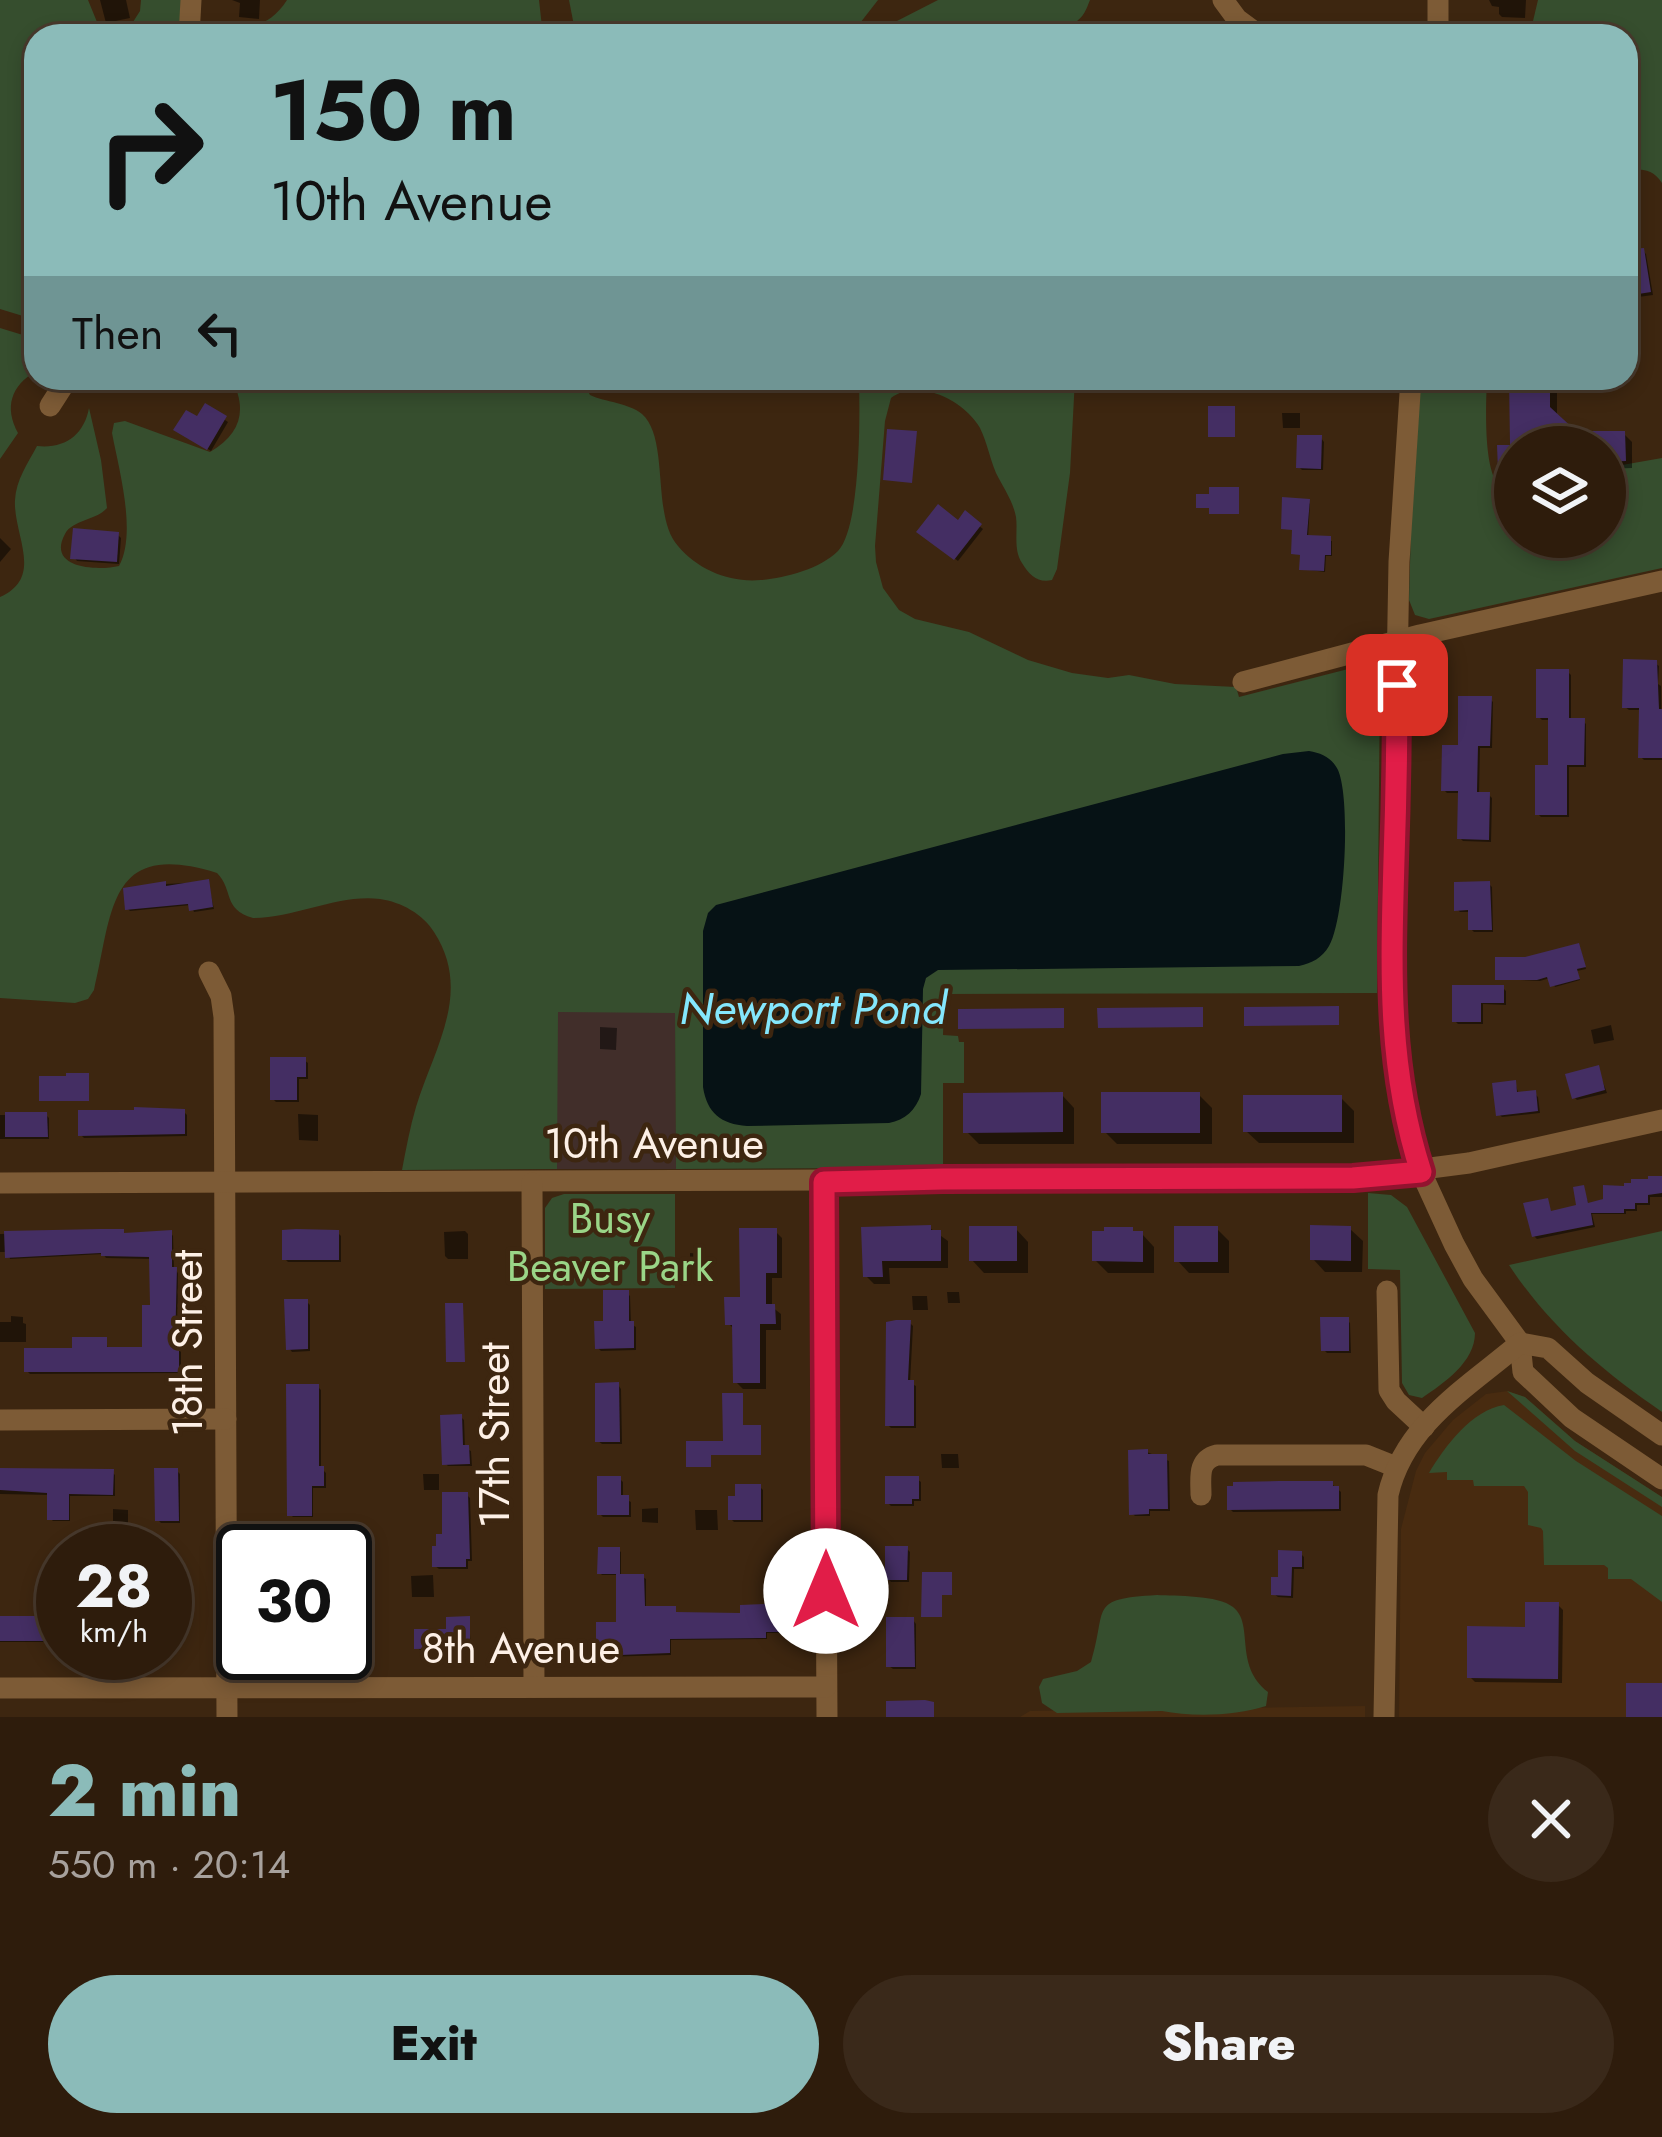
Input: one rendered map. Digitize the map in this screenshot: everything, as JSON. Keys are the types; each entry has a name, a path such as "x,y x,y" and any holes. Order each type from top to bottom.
{"street":[{"path":"1223,0 1244,24"},
{"path":"50,406 60,390"},
{"path":"1410,390 1400,524 1392,953 1393,1036 1402,1101 1421,1172 1460,1257 1520,1343 1523,1372 1593,1434 1662,1479"},
{"path":"1243,682 1398,640 1662,581"},
{"name":"18th Street","path":"209,972 224,1009 227,1717"},
{"name":"10th Avenue","path":"0,1184 1353,1178 1421,1172 1662,1120"},
{"path":"824,1182 826,1717"},
{"name":"17th Street","path":"532,1183 534,1687"},
{"path":"1387,1291 1389,1390 1424,1427"},
{"path":"1384,1717 1386,1520 1396,1468 1424,1427 1520,1343"},
{"path":"1520,1343 1548,1348 1587,1383 1662,1435"},
{"path":"0,1420 226,1419"},
{"path":"1202,1495 1202,1466 1214,1456 1358,1454 1396,1468"},
{"name":"8th Avenue","path":"0,1688 826,1687"}],"shaded area":[{"path":"675,850 676,1169 537,1169 538,889"},
{"path":"1508,1391 1525,1397 1575,1441 1662,1497 1662,1717 1399,1717 1401,1529 1416,1471 1453,1420 1486,1394"},
{"path":"1365,1706 1365,1717 1020,1717 1030,1711"}],"green space":[{"path":"0,0 88,0 97,22 104,24 24,24 24,316 0,309"},
{"path":"141,0 181,0 180,24 125,24 133,22"},
{"path":"287,0 539,0 542,24 258,24"},
{"path":"569,0 878,0 859,24 574,24"},
{"path":"938,0 1090,0 1071,24 895,22"},
{"path":"1538,0 1662,0 1662,183 1655,175 1638,171 1638,24 1528,24 1533,21"},
{"path":"0,328 24,335 24,381 11,406 18,433 0,459"},
{"path":"236,390 587,390 590,395 637,410 650,426 665,516 678,546 705,568 749,580 812,568 838,551 851,519 858,469 859,390 914,390 891,398 885,421 875,546 883,588 899,610 1072,673 1236,687 1239,697 1360,666 1378,675 1377,993 944,994 943,1035 958,1036 964,1042 964,1083 943,1083 943,1165 873,1168 676,1169 675,1013 558,1012 557,1169 402,1170 450,998 445,954 434,932 403,906 364,898 253,918 232,904 217,873 181,865 154,866 135,874 122,889 88,999 75,1003 0,998 0,597 13,589 24,567 15,500 20,479 37,446 72,438 83,426 89,408 107,508 68,529 62,554 77,565 119,566 127,519 114,423 125,421 210,452 235,429"},
{"path":"914,390 1074,390 1070,473 1052,580 1031,575 1019,558 1015,511 973,418 952,401"},
{"path":"1420,390 1487,390 1494,558 1626,558 1626,464 1662,458 1662,568 1429,619 1415,615 1409,600"},
{"path":"1368,1193 1391,1195 1407,1207 1475,1333 1464,1362 1422,1398 1409,1395 1402,1383 1400,1270 1368,1269"},
{"name":"Busy Beaver Park","path":"564,1194 675,1194 675,1288 545,1289 545,1208 552,1198"},
{"path":"1662,1231 1662,1412 1578,1346 1509,1265"},
{"path":"1507,1391 1525,1397 1575,1441 1662,1497 1662,1507 1575,1451"},
{"path":"1504,1405 1576,1461 1662,1516 1662,1602 1631,1579 1608,1579 1604,1565 1544,1565 1543,1531 1528,1525 1524,1486 1474,1486 1473,1480 1447,1480 1447,1472 1429,1473 1470,1422"},
{"path":"1157,1595 1207,1598 1233,1607 1243,1624 1251,1670 1268,1692 1266,1706 1214,1714 1057,1713 1042,1703 1039,1687 1043,1679 1077,1671 1091,1662 1101,1618 1110,1603"}],"water":[{"name":"Newport Pond","path":"1309,751 1336,766 1344,806 1339,911 1329,946 1316,959 1299,966 938,970 926,978 923,989 921,1094 905,1117 889,1123 747,1126 723,1120 708,1104 703,1087 703,931 716,905 1283,754"}],"building":[{"path":"1638,248 1644,248 1651,292 1638,294"},
{"path":"1509,390 1550,390 1550,407 1571,426 1510,426"},
{"path":"205,403 227,416 207,450 173,430 186,410 197,416"},
{"path":"1208,406 1235,406 1235,437 1208,437"},
{"path":"887,429 917,431 912,483 883,480"},
{"path":"1297,435 1322,435 1321,469 1296,468"},
{"path":"1209,487 1239,487 1239,514 1209,514 1209,508 1196,508 1196,494 1209,494"},
{"path":"1282,497 1310,499 1307,535 1331,536 1331,555 1325,555 1324,571 1299,570 1300,555 1291,554 1292,530 1281,529"},
{"path":"938,504 958,520 965,510 982,524 954,560 916,532"},
{"path":"73,528 119,532 117,562 70,559"},
{"path":"1623,659 1657,660 1662,758 1638,758 1639,708 1622,708"},
{"path":"1536,669 1569,669 1569,718 1585,718 1584,765 1567,765 1567,815 1535,815 1535,765 1548,765 1548,718 1536,718"},
{"path":"1458,696 1492,696 1490,746 1478,746 1477,792 1490,792 1489,840 1457,839 1458,791 1441,791 1442,745 1458,745"},
{"path":"209,879 213,907 189,911 188,904 125,910 123,888"},
{"path":"1490,881 1492,930 1468,930 1468,910 1454,911 1454,882"},
{"path":"1579,943 1586,967 1577,969 1580,979 1550,987 1547,977 1495,980 1495,957 1525,957"},
{"path":"1452,985 1504,985 1504,1003 1481,1003 1481,1022 1452,1022"},
{"path":"1339,1006 1339,1025 1244,1026 1244,1007"},
{"path":"1203,1007 1203,1027 1098,1028 1097,1008"},
{"path":"1064,1008 1064,1028 958,1029 958,1009"},
{"path":"270,1057 306,1057 306,1077 297,1077 297,1100 270,1100"},
{"path":"1599,1065 1605,1090 1572,1099 1565,1074"},
{"path":"89,1073 89,1101 39,1101 39,1076"},
{"path":"1516,1080 1517,1092 1536,1090 1538,1111 1496,1116 1492,1083"},
{"path":"1063,1092 1063,1132 963,1133 963,1093"},
{"path":"1101,1092 1200,1092 1200,1133 1101,1133"},
{"path":"1243,1095 1342,1095 1342,1132 1243,1132"},
{"path":"185,1109 185,1134 78,1136 78,1110"},
{"path":"5,1112 47,1112 48,1137 5,1137"},
{"path":"1662,1176 1662,1193 1648,1195 1648,1203 1635,1203 1635,1209 1624,1209 1624,1213 1591,1213 1593,1225 1532,1237 1523,1203 1548,1198 1551,1211 1576,1205 1573,1187 1584,1185 1588,1203 1603,1199 1603,1185 1624,1186 1631,1179"},
{"path":"931,1225 931,1230 941,1230 941,1261 882,1261 883,1277 863,1277 861,1227"},
{"path":"1310,1225 1351,1226 1351,1261 1310,1260"},
{"path":"969,1226 1017,1226 1017,1261 969,1261"},
{"path":"1174,1226 1218,1226 1218,1262 1174,1262"},
{"path":"1104,1227 1143,1231 1143,1262 1092,1261 1092,1231 1104,1231"},
{"path":"739,1228 777,1228 777,1273 766,1273 766,1304 775,1304 776,1324 760,1324 760,1383 733,1383 732,1325 725,1325 724,1297 740,1297"},
{"path":"124,1229 124,1233 172,1230 179,1372 24,1372 24,1348 72,1348 72,1337 107,1337 107,1347 142,1347 142,1305 150,1305 149,1257 101,1253 5,1258 4,1231"},
{"path":"282,1230 339,1230 339,1260 282,1260"},
{"path":"603,1290 629,1290 634,1348 595,1349 594,1321 603,1321"},
{"path":"284,1299 308,1299 308,1349 286,1350"},
{"path":"445,1303 463,1303 465,1362 446,1362"},
{"path":"1320,1317 1349,1317 1349,1351 1321,1351"},
{"path":"911,1320 908,1380 914,1380 914,1426 885,1426 886,1322"},
{"path":"619,1382 620,1442 595,1442 595,1383"},
{"path":"286,1384 319,1384 319,1466 324,1466 324,1486 312,1486 312,1516 287,1516"},
{"path":"722,1393 743,1393 743,1425 761,1425 761,1455 711,1455 711,1467 686,1467 686,1441 723,1441"},
{"path":"462,1414 463,1445 469,1445 470,1464 442,1465 440,1415"},
{"path":"1148,1449 1148,1454 1167,1454 1168,1509 1129,1515 1128,1450"},
{"path":"0,1468 114,1469 113,1495 69,1494 69,1520 47,1520 47,1493 0,1490"},
{"path":"154,1468 178,1468 179,1521 155,1521"},
{"path":"597,1476 621,1476 621,1495 629,1495 629,1515 597,1515"},
{"path":"885,1476 919,1476 919,1499 912,1499 912,1504 885,1504"},
{"path":"1333,1481 1333,1486 1339,1486 1339,1509 1227,1510 1227,1486 1233,1482"},
{"path":"735,1484 761,1484 761,1520 728,1520 728,1496 735,1496"},
{"path":"442,1492 468,1492 470,1559 466,1567 432,1567 432,1546 436,1546 436,1534 442,1534"},
{"path":"885,1546 908,1546 907,1580 885,1580"},
{"path":"598,1547 620,1547 620,1574 644,1574 645,1606 676,1606 676,1612 740,1613 740,1605 766,1604 766,1609 786,1609 786,1632 766,1632 766,1638 670,1639 670,1653 596,1656 596,1622 616,1622 616,1574 597,1574"},
{"path":"1278,1550 1302,1551 1302,1567 1292,1567 1291,1596 1271,1595 1271,1577 1278,1577"},
{"path":"922,1572 952,1572 952,1595 942,1595 942,1617 921,1617"},
{"path":"1525,1602 1559,1602 1558,1679 1467,1678 1467,1626 1525,1627"},
{"path":"0,1616 36,1616 36,1641 0,1641"},
{"path":"470,1616 470,1648 414,1649 414,1629 446,1629 446,1617"},
{"path":"886,1617 914,1617 915,1667 886,1667"},
{"path":"1626,1683 1662,1683 1662,1717 1626,1717"},
{"path":"886,1701 934,1702 934,1717 886,1717"}],"route":[{"path":"826,1591 824,1182 1353,1178 1421,1172 1408,1132 1393,1036 1397,685"}]}
